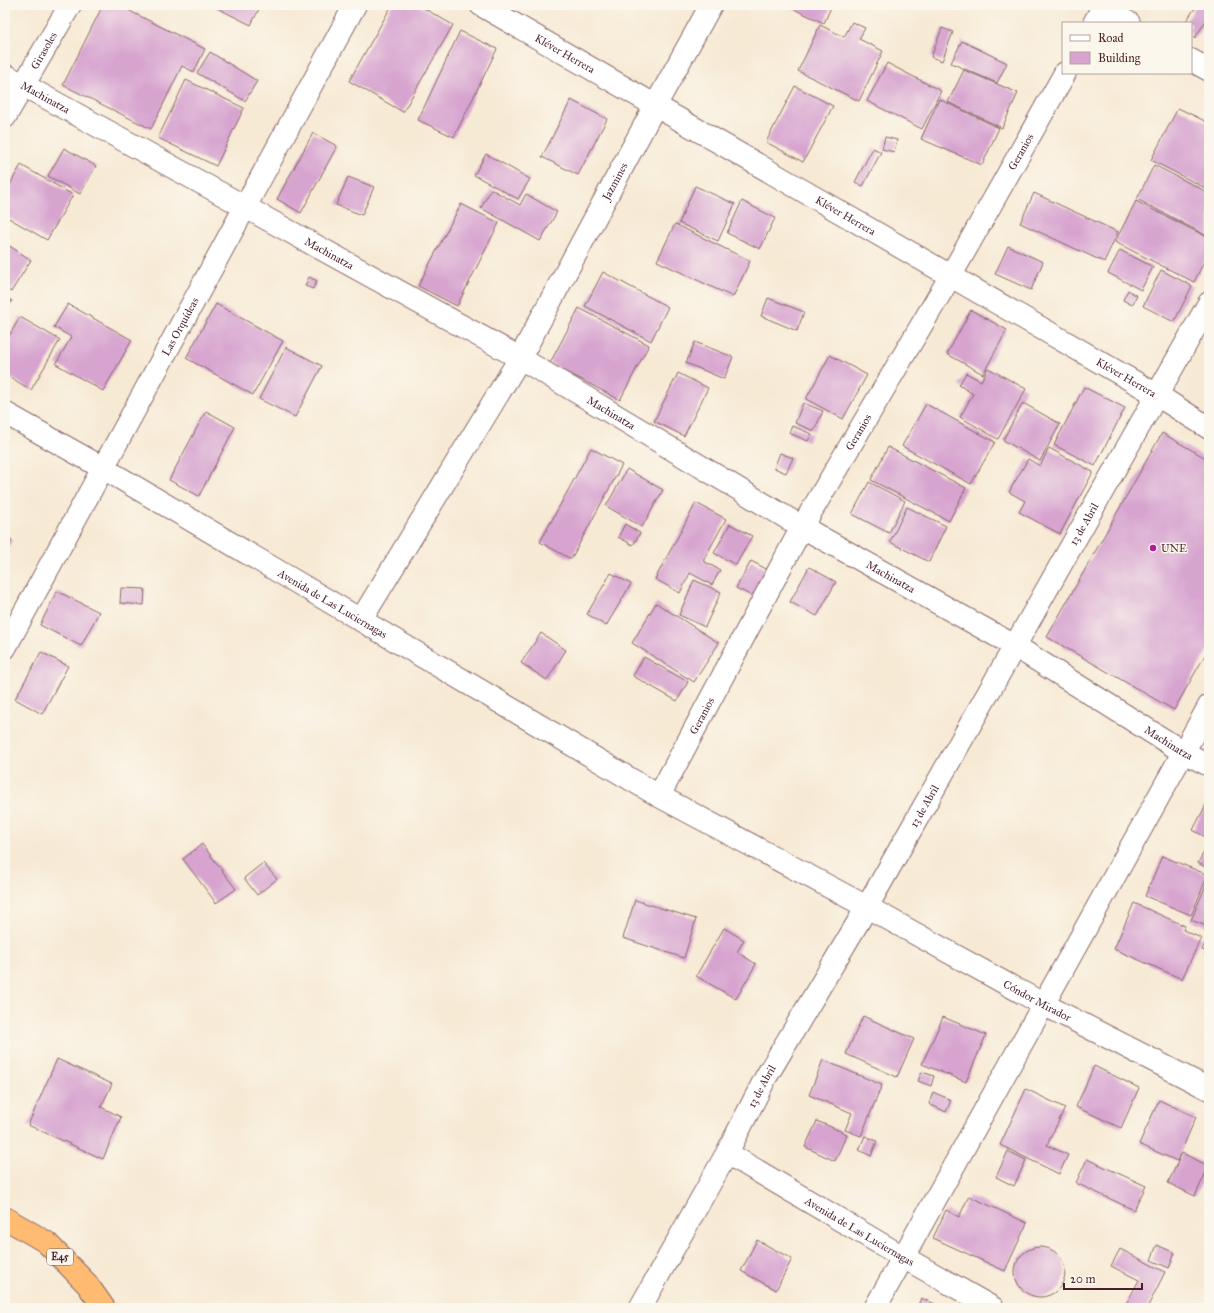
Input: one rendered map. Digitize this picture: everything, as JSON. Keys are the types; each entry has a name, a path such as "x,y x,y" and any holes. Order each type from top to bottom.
{"highway":[{"name":"E45","path":"5,1218 46,1242 87,1284 104,1308"}],"street":[{"name":"Girasoles","path":"5,117 14,80 70,5"},
{"name":"Las Orquídeas","path":"5,648 355,5"},
{"name":"Kléver Herrera","path":"481,5 950,277 1157,395 1209,428"},
{"name":"Jazmines","path":"361,620 520,358 711,5"},
{"path":"1100,10 1127,22"},
{"path":"1192,61 1209,70"},
{"name":"Geranios","path":"659,796 802,527 950,277 1064,74"},
{"name":"Machinatza","path":"14,80 520,358 802,527 1015,646 1183,752 1209,765"},
{"name":"13 de Abril","path":"640,1308 727,1153 766,1077 867,907 1209,303"},
{"name":"Avenida de Las Luciernagas","path":"5,413 103,468 659,796 867,907"},
{"path":"875,1308 1209,706"},
{"name":"Cóndor Mirador","path":"867,907 1043,1004 1209,1089"},
{"name":"Avenida de Las Luciernagas","path":"727,1153 903,1257 993,1308"}],"building":[{"path":"103,5 118,5 205,49 194,72 182,66 151,129 63,85"},
{"path":"211,5 261,5 251,25"},
{"path":"392,5 418,5 453,25 403,112 349,81"},
{"path":"785,5 832,5 824,23"},
{"path":"1197,5 1205,5 1209,8 1209,16 1195,38 1192,36 1192,22 1186,22"},
{"path":"852,22 865,28 859,39 883,51 859,101 798,71 820,25 844,37"},
{"path":"942,28 953,32 942,61 931,57"},
{"path":"460,31 497,49 454,137 418,120"},
{"path":"962,41 1007,63 997,83 951,63"},
{"path":"210,52 257,81 245,101 197,73"},
{"path":"887,63 941,91 922,129 867,101"},
{"path":"964,70 1018,93 1002,128 948,102"},
{"path":"186,80 244,108 216,166 158,138"},
{"path":"795,86 833,106 803,162 766,142"},
{"path":"939,99 999,128 982,165 921,139"},
{"path":"571,100 607,119 578,175 542,157"},
{"path":"1178,108 1209,123 1209,190 1151,160"},
{"path":"313,133 337,146 301,213 277,199"},
{"path":"885,137 897,140 894,152 882,149"},
{"path":"64,148 96,166 80,194 48,176"},
{"path":"873,148 881,152 863,186 855,182"},
{"path":"486,154 530,179 518,199 474,175"},
{"path":"21,165 73,195 47,240 5,216 5,193"},
{"path":"1154,165 1209,193 1209,237 1137,199"},
{"path":"348,177 374,187 362,215 336,205"},
{"path":"695,186 735,204 718,241 679,223"},
{"path":"491,189 520,205 526,194 557,212 540,241 481,208"},
{"path":"1034,193 1118,232 1104,262 1020,223"},
{"path":"742,201 775,218 760,249 727,233"},
{"path":"1136,201 1209,238 1209,252 1194,282 1115,242"},
{"path":"461,204 499,223 457,306 418,286"},
{"path":"675,224 750,261 733,297 657,261"},
{"path":"5,243 31,260 11,292 5,288"},
{"path":"1008,246 1043,262 1031,290 995,274"},
{"path":"1120,250 1153,267 1141,290 1108,273"},
{"path":"1161,270 1192,286 1174,322 1143,306"},
{"path":"603,272 668,307 651,341 585,306"},
{"path":"309,277 317,281 313,289 305,286"},
{"path":"1128,290 1137,296 1132,305 1123,300"},
{"path":"5,297 12,301 5,313"},
{"path":"768,298 804,312 797,331 761,316"},
{"path":"68,304 132,340 103,391 56,364 71,337 54,327"},
{"path":"216,304 283,341 253,395 186,358"},
{"path":"579,308 649,345 620,400 550,363"},
{"path":"971,310 1007,330 983,374 947,354"},
{"path":"20,317 60,340 31,390 5,374 5,343"},
{"path":"695,342 733,357 724,379 686,363"},
{"path":"286,347 322,366 295,417 259,399"},
{"path":"830,355 867,375 843,419 806,399"},
{"path":"988,368 1026,389 998,439 960,417 973,394 959,385 966,373 981,381"},
{"path":"678,373 708,388 684,436 654,421"},
{"path":"1084,387 1125,408 1095,466 1054,445"},
{"path":"803,403 823,411 814,431 795,423"},
{"path":"1023,403 1060,424 1040,461 1003,440"},
{"path":"926,404 995,442 971,484 902,446"},
{"path":"206,411 235,427 199,496 169,480"},
{"path":"792,426 812,434 808,441 789,433"},
{"name":"UNE","path":"1162,433 1209,460 1209,648 1174,710 1047,637"},
{"path":"888,447 966,488 949,521 871,480"},
{"path":"591,448 622,465 571,559 540,542"},
{"path":"1049,448 1093,472 1060,534 1019,512 1025,501 1009,492 1028,459 1040,466"},
{"path":"780,453 793,458 786,473 774,468"},
{"path":"627,469 663,490 642,527 606,506"},
{"path":"869,482 905,501 889,533 852,514"},
{"path":"696,503 726,519 703,561 720,570 712,585 690,573 680,593 655,579"},
{"path":"907,507 946,526 929,562 890,542"},
{"path":"625,524 640,533 633,545 618,537"},
{"path":"730,524 752,536 736,565 714,553"},
{"path":"5,536 12,540 5,554"},
{"path":"751,561 770,571 756,598 736,588"},
{"path":"809,567 836,582 817,616 790,602"},
{"path":"611,573 631,584 606,626 587,614"},
{"path":"694,580 721,592 705,627 679,615"},
{"path":"121,588 145,589 144,605 120,603"},
{"path":"57,591 99,612 81,646 40,625"},
{"path":"656,603 719,643 694,682 632,643"},
{"path":"541,633 566,650 547,680 521,663"},
{"path":"41,652 68,666 42,714 15,699"},
{"path":"644,657 688,682 677,701 633,676"},
{"path":"1209,799 1209,839 1193,830"},
{"path":"1209,842 1209,869 1198,863"},
{"path":"202,844 236,889 216,903 183,859"},
{"path":"1162,856 1208,875 1191,915 1145,896"},
{"path":"263,863 277,879 257,895 244,878"},
{"path":"1209,878 1209,927 1191,920"},
{"path":"635,900 696,919 684,958 623,938"},
{"path":"1134,903 1185,926 1183,930 1201,938 1182,979 1114,949"},
{"path":"724,928 744,940 737,952 756,964 736,999 696,976"},
{"path":"1209,934 1209,952 1202,950"},
{"path":"863,1016 914,1039 897,1077 846,1054"},
{"path":"943,1017 986,1035 966,1082 922,1064"},
{"path":"57,1059 112,1084 101,1107 121,1117 103,1159 28,1125"},
{"path":"823,1060 882,1085 861,1136 845,1130 852,1113 809,1095"},
{"path":"1094,1066 1139,1088 1121,1128 1076,1107"},
{"path":"922,1072 934,1076 931,1086 918,1081"},
{"path":"1026,1089 1065,1108 1047,1145 1068,1155 1059,1174 1000,1145"},
{"path":"933,1092 951,1100 946,1112 929,1104"},
{"path":"1159,1100 1196,1117 1177,1161 1139,1144"},
{"path":"817,1121 847,1134 835,1161 805,1147"},
{"path":"865,1136 877,1141 871,1156 859,1150"},
{"path":"1008,1151 1026,1160 1014,1186 996,1177"},
{"path":"1182,1153 1209,1166 1195,1196 1168,1183"},
{"path":"1087,1159 1146,1186 1134,1210 1076,1183"},
{"path":"969,1196 1027,1223 1005,1271 933,1238 946,1210 959,1217"},
{"path":"757,1240 792,1259 776,1290 741,1271"},
{"path":"1157,1245 1175,1253 1169,1268 1151,1260"},
{"path":"1035,1247 1045,1247 1058,1254 1065,1267 1065,1277 1058,1290 1045,1297 1035,1297 1026,1293 1019,1286 1015,1277 1015,1267 1019,1258 1026,1251"},
{"path":"1120,1249 1165,1272 1147,1308 1124,1308 1139,1280 1111,1266"},
{"path":"921,1298 944,1308 917,1308"}],"place":[{"name":"UNE","path":"1153,548"}]}
